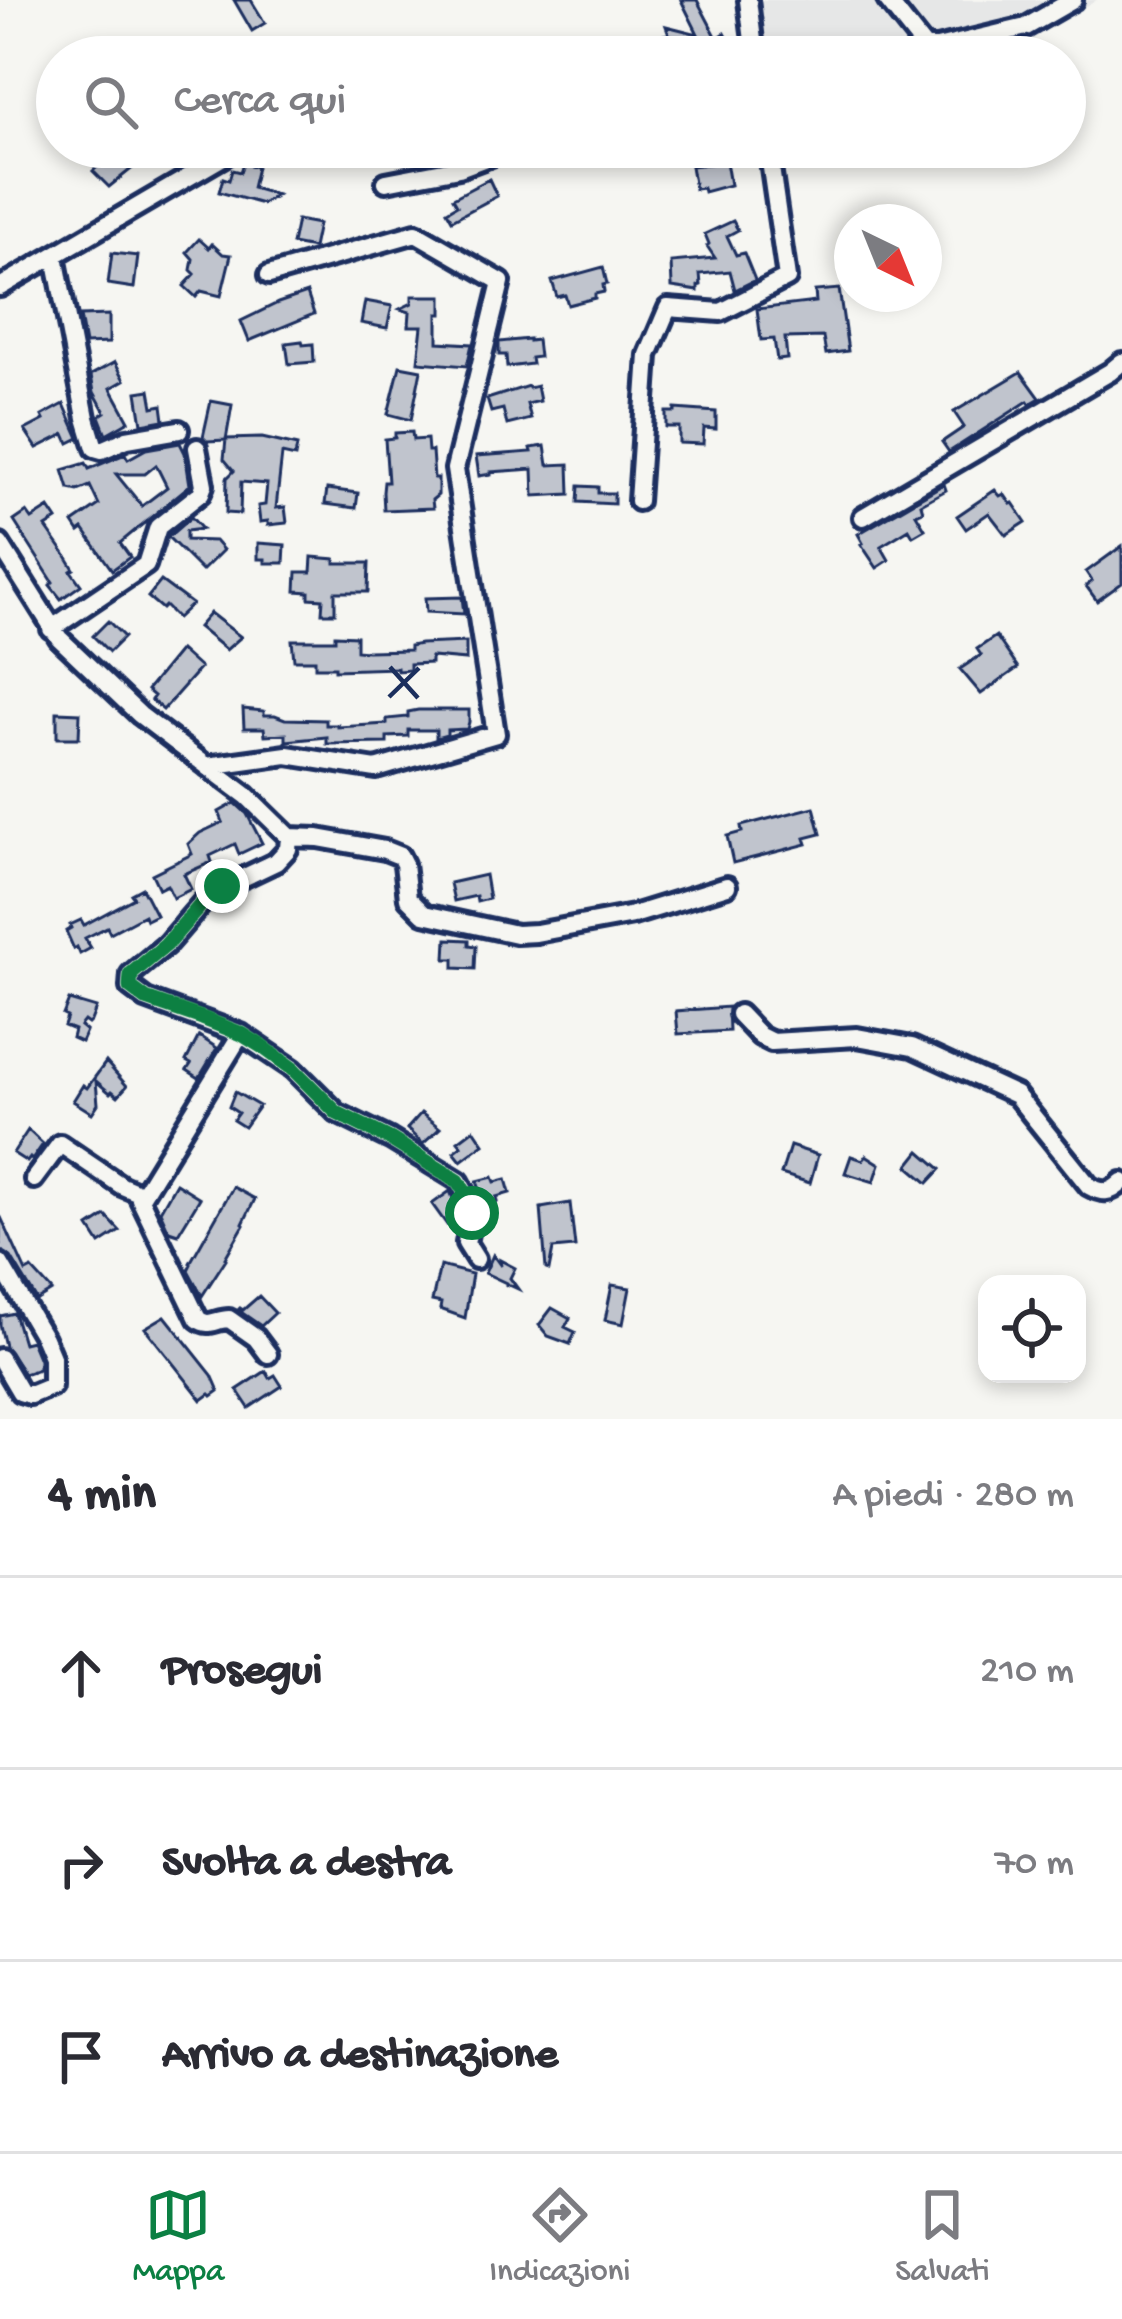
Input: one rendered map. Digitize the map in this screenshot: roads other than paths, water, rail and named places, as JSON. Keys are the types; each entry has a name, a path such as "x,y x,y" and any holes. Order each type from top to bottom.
{"street":[{"path":"748,0 750,36"},
{"path":"887,0 916,36"},
{"path":"988,36 1026,27 1073,0"},
{"path":"0,287 204,168"},
{"path":"386,182 459,168"},
{"path":"638,501 648,355 668,308 721,312 787,278 771,168"},
{"path":"207,766 287,755 376,769 496,734 454,469 501,282 416,233 269,275"},
{"path":"55,256 95,448 179,430"},
{"path":"863,517 1122,362"},
{"path":"51,629 146,565 158,527 201,493 204,485 196,448"},
{"path":"0,544 51,629 140,715 247,796 289,837 318,838 400,856 408,898 424,914 515,934 536,933 633,915 727,886"},
{"path":"289,837 288,849 276,862 211,893 128,981 146,999 242,1034 293,1069 337,1113 458,1181 472,1213 466,1243 476,1259"},
{"path":"739,1014 772,1042 857,1037 928,1054 1016,1095 1089,1186 1099,1192 1113,1191 1122,1182"},
{"path":"242,1034 141,1194 140,1204 198,1319 210,1324 229,1319 256,1338 268,1354"},
{"path":"34,1179 60,1144 141,1194"},
{"path":"0,1263 44,1338 52,1357 52,1386 30,1395 20,1392 0,1358"}]}
